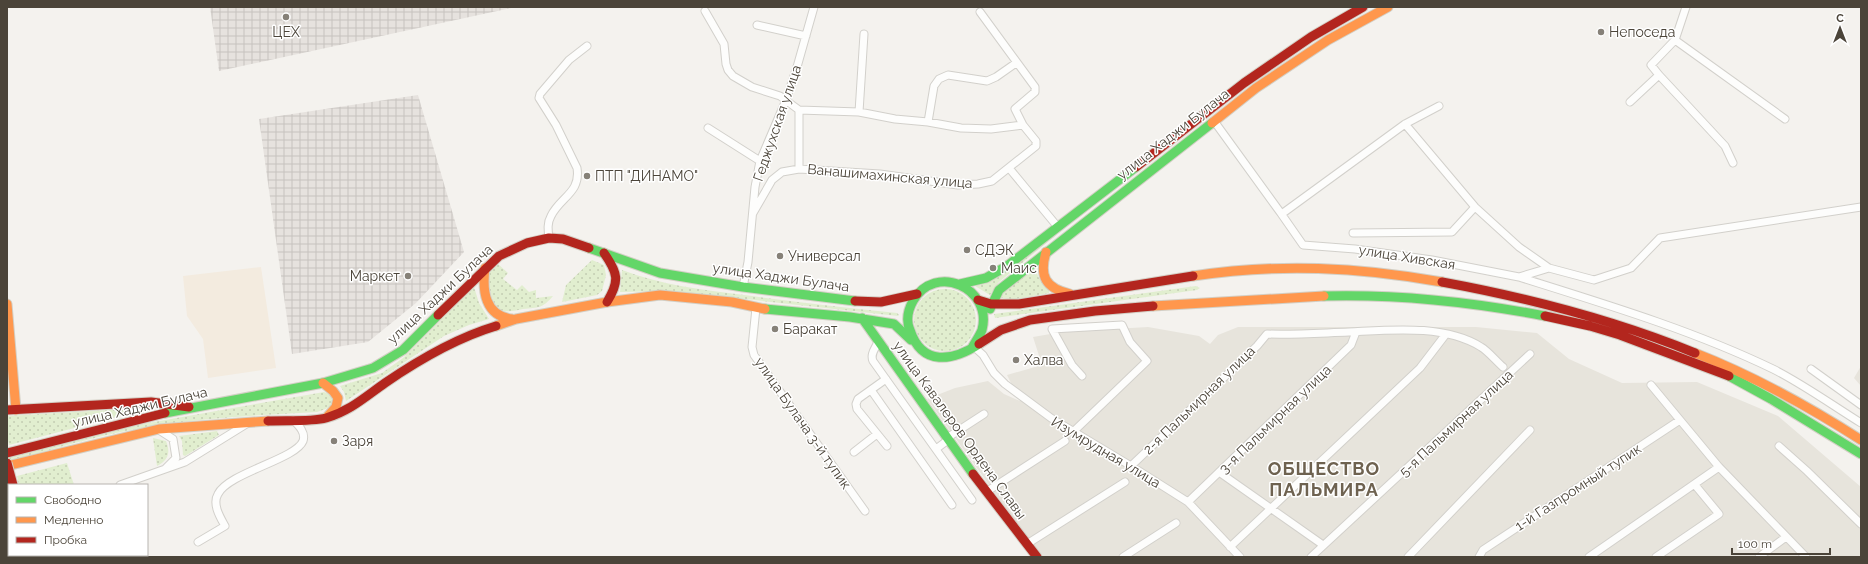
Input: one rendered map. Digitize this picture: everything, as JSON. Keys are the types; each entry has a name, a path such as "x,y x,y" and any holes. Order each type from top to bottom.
{"main road":[{"name":"улица Хаджи Булача","path":"960,284 977,281 998,272 1207,112 1310,37 1363,7"},
{"name":"улица Хаджи Булача","path":"982,330 991,304 999,290 1065,236 1256,88 1299,58 1388,7"},
{"path":"1207,112 1214,121"},
{"path":"1057,226 1065,236"},
{"name":"улица Хаджи Булача","path":"7,453 192,407 225,403 323,383 373,368 403,350 485,268 507,252 527,243 548,238 561,238 640,267 666,274 743,287 860,302 881,302 917,294"},
{"path":"1046,252 1042,266 1048,283 1057,291 1075,295"},
{"path":"604,254 617,273 616,288 607,302"},
{"path":"978,300 991,304 1019,304 1217,272 1276,267 1310,267 1375,271 1447,283 1572,310 1675,344 1762,382 1809,407 1861,440"},
{"path":"485,268 483,290 491,307 500,316 507,319 516,319"},
{"path":"973,346 982,330 984,316 978,300 969,290 960,284 939,282 929,285 917,294 910,306 907,319 910,335 916,345 929,354 945,358 958,356 992,334 1029,320 1110,309 1308,296 1395,297 1496,307 1557,318 1618,334 1738,381 1861,454"},
{"name":"улица Хаджи Булача","path":"7,465 159,429 325,418 358,404 386,383 445,346 469,334 516,319 607,302 660,295 732,302 756,308 862,318 894,324 916,345"},
{"path":"7,304 12,410 151,402 192,407"},
{"name":"улица Кавалеров Ордена Славы","path":"862,318 986,492 1037,557"},
{"path":"323,383 333,389 338,396 335,411 325,418"},
{"path":"151,402 155,416"},
{"path":"7,465 13,484"}],"street":[{"name":"Геджухская улица","path":"743,287 748,262 755,187 760,161 786,100 814,7"},
{"path":"1686,7 1675,40 1651,65 1725,146 1733,164"},
{"path":"705,11 724,44 728,70 733,76 752,87 786,100 799,110 859,112 896,120 928,122 961,128 991,129 1023,125 1015,109 1035,92 1036,89 980,12"},
{"path":"757,25 806,36"},
{"path":"859,112 864,34"},
{"path":"1675,40 1785,119"},
{"path":"548,238 550,218 554,210 573,190 578,174 577,168 562,138 539,98 540,94 569,60 587,46"},
{"path":"928,122 934,86 939,79 948,76 987,81 1016,63"},
{"path":"1630,102 1659,75"},
{"path":"1282,212 1405,124 1439,106"},
{"path":"799,110 799,169"},
{"name":"улица Хивская","path":"1214,121 1282,212 1303,244 1355,249 1432,260 1519,277 1549,268"},
{"path":"1405,124 1475,206 1519,247 1549,268 1594,280 1631,268 1660,238 1861,207"},
{"name":"Ванашимахинская улица","path":"753,213 772,180 782,172 799,169 880,174 958,185 978,184 992,181 1036,146 1036,141 1023,125"},
{"path":"708,128 760,161"},
{"path":"1009,168 1057,226"},
{"path":"1353,233 1452,232 1475,206"},
{"path":"1519,277 1626,311 1706,339 1774,370 1861,423"},
{"name":"улица Булача 3-й тупик","path":"756,308 752,347 754,355 865,511"},
{"path":"1073,432 1147,361 1130,342 1122,325 1052,329 1072,365 1082,376"},
{"path":"1356,332 1401,329 1446,334 1482,347 1503,367"},
{"name":"2-я Пальмирная улица","path":"1131,466 1257,346 1267,334 1295,335 1356,332"},
{"name":"3-я Пальмирная улица","path":"1188,502 1351,346 1356,332"},
{"path":"1230,547 1420,368 1446,334"},
{"path":"878,342 871,357 972,500"},
{"name":"Изумрудная улица","path":"973,346 983,355 994,373 1005,384 1051,418 1188,502 1240,557"},
{"name":"5-я Пальмирная улица","path":"1310,557 1530,354"},
{"path":"1811,369 1861,405"},
{"path":"886,379 858,399 856,404 857,409 887,446"},
{"path":"1651,385 1719,467 1806,557"},
{"path":"871,390 952,505"},
{"path":"936,449 984,414"},
{"path":"198,542 224,526 217,508 216,499 219,492 231,482 276,460 300,445 304,438 302,430 293,420"},
{"name":"1-й Газпромный тупик","path":"1479,556 1483,550 1680,420"},
{"path":"123,484 156,474 185,462 250,422"},
{"path":"156,474 176,458 172,438 159,429"},
{"path":"1408,557 1530,430"},
{"path":"854,452 877,434"},
{"path":"986,492 1065,441"},
{"path":"1779,446 1813,476 1861,524"},
{"path":"1590,557 1719,467"},
{"path":"1220,472 1323,545"},
{"path":"1027,544 1125,482"},
{"path":"1656,557 1719,514 1695,485"},
{"path":"1124,557 1176,523"},
{"path":"1759,557 1786,537"}],"shaded area":[{"path":"210,7 516,7 219,71"},
{"path":"418,95 464,252 416,303 368,342 292,354 259,119"},
{"path":"261,267 276,368 208,378 203,339 187,316 183,276"},
{"path":"1148,327 1199,336 1210,344 1218,335 1238,327 1476,327 1537,333 1569,359 1622,383 1697,382 1778,416 1861,487 1861,557 1041,557 927,399 955,388 988,381 1004,394 1020,401 1007,375 1042,365 1033,337 1062,332"},
{"path":"1861,366 1861,386 1854,378"}],"green space":[{"path":"1055,235 999,282 990,295 975,286"},
{"path":"592,260 604,265 606,275 602,291 597,295 562,302 566,285"},
{"path":"498,264 508,273 503,279 517,290 522,285 529,292 536,290 536,298 553,296 546,303 537,307 509,311 499,309 493,300 489,283 490,272"},
{"path":"1034,267 1039,278 1049,290 1049,293 1011,300 1000,297 1009,286"},
{"path":"622,270 652,280 697,289 897,313 899,315 673,291 620,292"},
{"path":"1196,286 1200,288 1197,290 995,318 994,314"},
{"path":"474,287 479,303 489,319 469,325 444,336 346,401 344,392 340,386 382,373 403,358"},
{"path":"945,289 957,291 967,298 974,308 976,320 974,332 967,342 957,349 945,351 933,349 923,342 916,332 914,320 916,308 923,298 933,291"},
{"path":"324,392 331,395 332,402 327,408 317,412 219,418 141,428 103,436 7,461 7,458 120,428"},
{"path":"126,409 128,414 9,445 7,437 7,416"},
{"path":"217,431 219,435 185,456 183,455 182,441 179,436"},
{"path":"153,438 166,441 168,445 168,456 157,466"},
{"path":"67,463 74,484 19,484 17,476"}],"traffic: fast":[{"path":"990,309 999,290 1212,123"},
{"path":"960,284 986,278 1007,266 1136,167"},
{"path":"589,248 660,273 743,287 855,301"},
{"path":"973,346 982,330 983,315 979,302 971,292 960,285 947,282 935,283 923,289 911,304 908,319 909,327 915,342 922,350 930,355 949,357 969,350 979,344"},
{"path":"1324,296 1379,296 1435,300 1545,316"},
{"path":"765,309 850,317 894,324 911,340"},
{"path":"165,413 323,383 373,368 403,350 438,315"},
{"path":"862,318 973,474"},
{"path":"1729,376 1771,399 1861,454"}],"traffic: slow":[{"path":"1212,123 1256,88 1328,40 1388,7"},
{"path":"1046,252 1043,268 1046,280 1055,288 1070,294"},
{"path":"485,268 484,285 487,301 496,313 503,317 512,319"},
{"path":"1193,276 1256,269 1318,268 1380,273 1442,282"},
{"path":"496,326 516,319 607,302 660,295 732,302 765,309"},
{"path":"1153,306 1324,296"},
{"path":"7,304 16,410"},
{"path":"1695,353 1780,392 1861,440"},
{"path":"323,383 333,391 338,398 336,407 327,417"},
{"path":"7,466 159,429 268,421"}],"traffic: jam":[{"path":"1136,167 1244,83 1311,37 1363,7"},
{"path":"438,315 499,256 527,243 549,238 563,239 589,248"},
{"path":"604,253 612,266 616,277 614,288 607,302"},
{"path":"978,300 991,304 1019,304 1193,276"},
{"path":"1442,282 1507,295 1571,311 1634,330 1695,353"},
{"path":"855,301 881,302 917,294"},
{"path":"979,344 1001,330 1030,320 1095,311 1153,306"},
{"path":"1545,316 1590,326 1620,335 1729,376"},
{"path":"268,421 313,420 326,418 343,412 398,374 439,350 481,331 496,326"},
{"path":"7,410 151,402 189,407"},
{"path":"7,453 165,413"},
{"path":"7,463 13,484"},
{"path":"973,474 1037,557"}],"place":[{"name":"ЦЕХ","path":"286,17"},
{"name":"Непоседа","path":"1601,32"},
{"name":"ПТП \"ДИНАМО\"","path":"587,176"},
{"name":"СДЭК","path":"967,250"},
{"name":"Универсал","path":"780,256"},
{"name":"Маис","path":"993,268"},
{"name":"Маркет","path":"408,276"},
{"name":"Баракат","path":"775,329"},
{"name":"Халва","path":"1016,360"},
{"name":"Заря","path":"334,441"}],"district":[{"name":"ОБЩЕСТВО ПАЛЬМИРА","path":"1324,479"}]}
